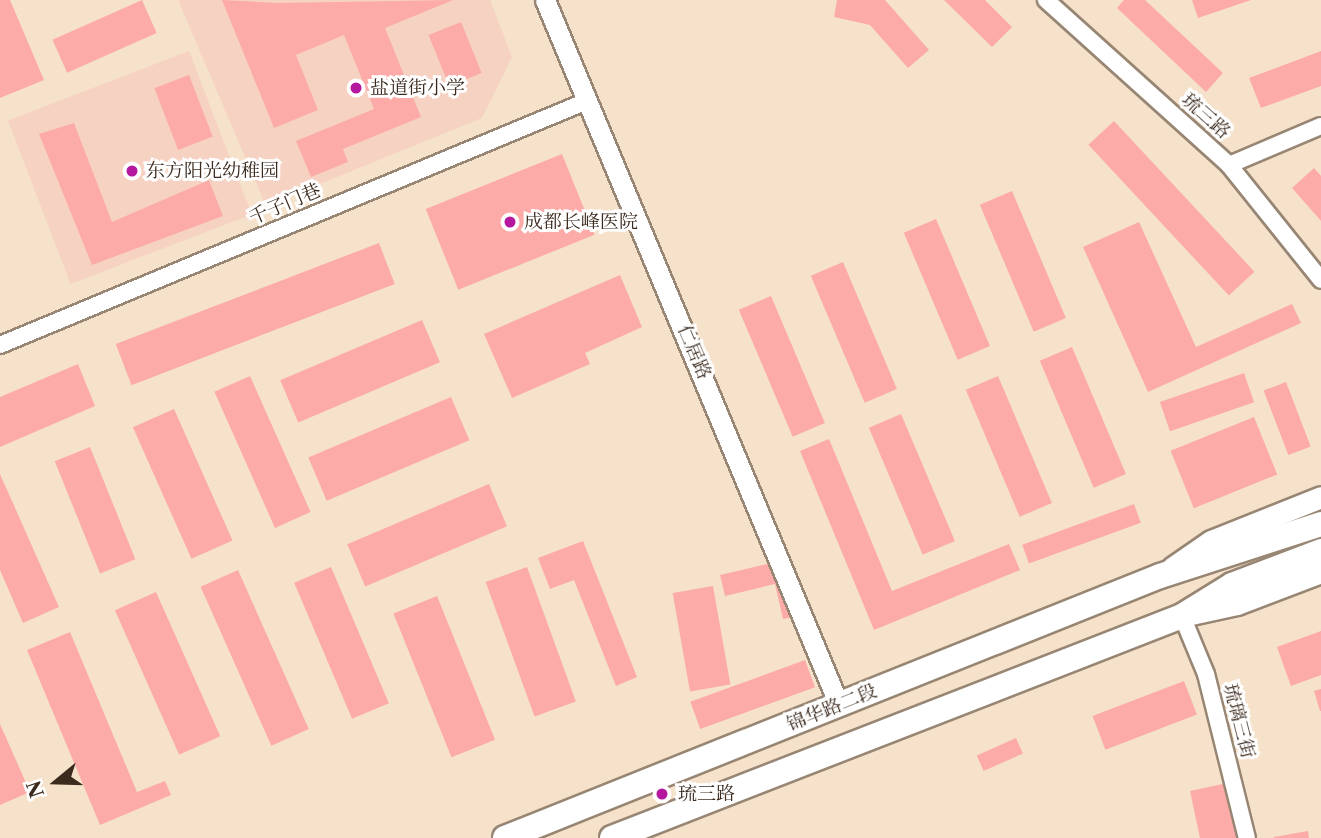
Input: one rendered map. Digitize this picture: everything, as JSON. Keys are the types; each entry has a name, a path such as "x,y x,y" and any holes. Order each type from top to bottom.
{"main road":[{"name":"锦华路二段","path":"1160,576 1211,541 1321,497"},
{"name":"锦华路二段","path":"505,838 1160,576 1321,524"},
{"path":"1182,616 1232,585 1321,551"},
{"path":"612,838 1182,616 1237,604 1321,572"}],"street":[{"name":"仁居路","path":"545,0 839,705"},
{"name":"琉三路","path":"1046,0 1229,165 1321,279"},
{"name":"千子门巷","path":"0,345 587,101"},
{"path":"1229,165 1321,126"},
{"name":"琉璃三街","path":"1182,616 1206,674 1247,838"}],"shaded area":[{"name":"盐道街小学","path":"178,0 490,0 512,57 482,118 266,206"},
{"name":"东方阳光幼稚园","path":"189,51 252,214 71,284 8,121"}],"building":[{"path":"0,0 10,0 44,80 0,98"},
{"path":"142,0 157,33 67,73 52,40"},
{"path":"222,0 277,3 453,0 385,28 421,117 343,149 348,162 311,177 296,141 374,109 344,35 296,55 318,110 274,128"},
{"path":"837,0 885,0 929,50 908,68 870,25 834,17"},
{"path":"944,0 985,0 1012,27 992,47"},
{"path":"1124,0 1145,0 1223,73 1206,92 1117,8"},
{"path":"1192,0 1251,0 1198,18"},
{"path":"461,22 482,73 449,86 429,35"},
{"path":"1321,51 1321,86 1261,108 1249,78"},
{"path":"189,75 213,137 178,150 154,88"},
{"path":"1114,121 1254,272 1229,296 1088,145"},
{"path":"74,123 112,222 209,180 223,216 92,265 39,134"},
{"name":"成都长峰医院","path":"562,154 595,235 458,290 426,209"},
{"path":"1314,168 1321,176 1321,221 1292,188"},
{"path":"1012,191 1066,318 1034,332 980,205"},
{"path":"936,219 990,346 958,360 904,233"},
{"path":"1139,222 1196,347 1292,304 1301,323 1148,392 1083,247"},
{"path":"379,243 395,284 131,385 116,344"},
{"path":"843,262 897,389 865,403 811,276"},
{"path":"620,275 642,327 585,353 590,364 512,398 484,334"},
{"path":"771,296 825,423 793,437 739,310"},
{"path":"422,320 440,362 298,423 280,380"},
{"path":"1072,347 1126,474 1094,488 1040,361"},
{"path":"78,364 95,406 0,447 0,397"},
{"path":"1244,373 1254,402 1170,431 1160,402"},
{"path":"250,376 311,512 275,528 214,392"},
{"path":"998,376 1052,503 1020,517 966,390"},
{"path":"1286,382 1311,446 1288,455 1264,391"},
{"path":"451,397 469,440 327,501 308,458"},
{"path":"174,409 233,541 191,559 133,427"},
{"path":"901,414 955,541 923,555 869,428"},
{"path":"1254,417 1277,474 1194,508 1171,451"},
{"path":"829,439 892,591 1009,544 1020,570 874,630 800,451"},
{"path":"90,447 135,559 100,573 55,461"},
{"path":"0,474 59,607 23,623 0,570"},
{"path":"489,484 507,526 365,587 347,544"},
{"path":"1134,504 1141,523 1029,563 1022,545"},
{"path":"583,541 637,677 616,686 574,580 550,589 538,558"},
{"path":"780,561 794,617 783,619 775,584 725,596 720,575"},
{"path":"331,567 389,703 352,719 294,583"},
{"path":"527,567 576,701 535,716 486,582"},
{"path":"238,570 309,729 271,746 201,587"},
{"path":"713,586 730,684 690,692 673,593"},
{"path":"156,592 220,736 179,755 115,610"},
{"path":"437,596 495,740 451,757 393,614"},
{"path":"1321,631 1321,675 1291,686 1277,647"},
{"path":"70,632 137,792 165,781 171,795 100,825 27,650"},
{"path":"805,660 815,687 700,729 690,702"},
{"path":"1184,681 1197,715 1105,750 1093,716"},
{"path":"1321,689 1321,711 1320,711 1314,691"},
{"path":"0,724 30,792 0,805"},
{"path":"1016,738 1023,754 984,771 977,755"},
{"path":"1227,783 1238,838 1200,838 1190,791"},
{"path":"1308,831 1309,838 1274,838 1274,837"}],"place":[{"name":"盐道街小学","path":"356,88"},
{"name":"东方阳光幼稚园","path":"132,171"},
{"name":"成都长峰医院","path":"510,222"},
{"name":"琉三路","path":"662,794"}]}
